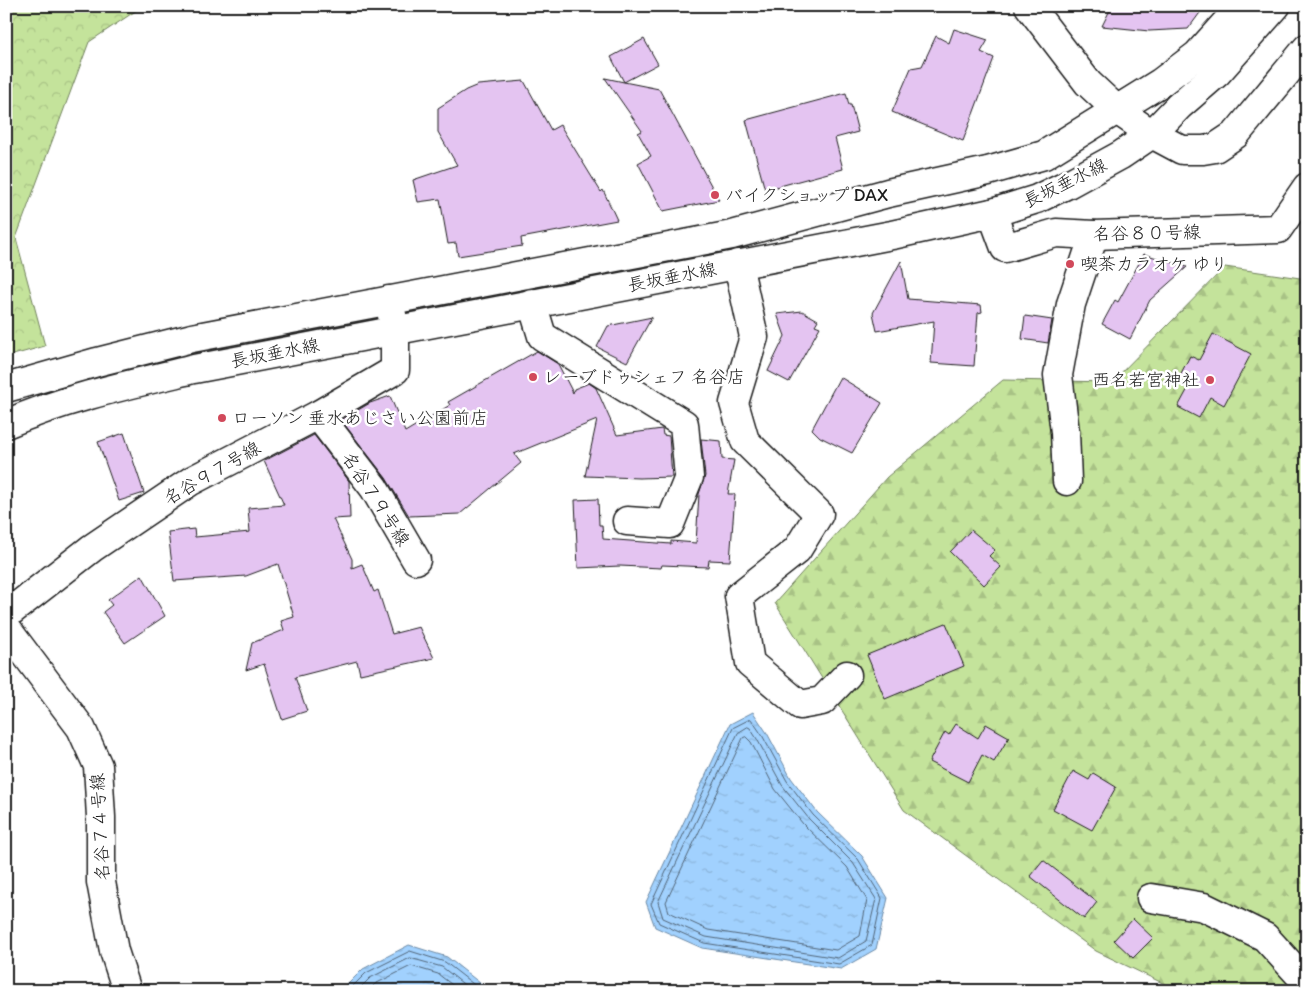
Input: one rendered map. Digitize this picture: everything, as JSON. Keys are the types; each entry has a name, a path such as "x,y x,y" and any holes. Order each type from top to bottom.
{"main road":[{"path":"1029,6 1088,84 1117,110 1152,134 1182,150 1215,148 1236,134 1307,48"},
{"name":"長坂垂水線","path":"6,388 192,338 732,235 888,193 988,171 1044,155 1160,82 1197,55 1241,6"},
{"name":"長坂垂水線","path":"6,424 108,390 194,369 892,235 992,213 1037,199 1121,155 1152,134 1179,106 1217,73 1276,6"},
{"name":"名谷８０号線","path":"992,213 1005,248 1056,233 1094,235 1278,229 1307,187"},
{"path":"1067,481 1065,432 1058,375 1071,304 1094,235"},
{"path":"738,264 754,337 734,403 745,441 819,514 797,550 739,596 750,663 800,705 822,701 847,675"},
{"name":"名谷９７号線","path":"6,615 92,548 191,481 318,416 395,370 395,330 389,300"},
{"path":"532,303 542,336 684,424 688,477 670,524 627,521"},
{"name":"名谷７９号線","path":"318,416 374,488 416,560"},
{"name":"名谷７４号線","path":"6,628 81,728 98,766 101,816 101,882 114,951 127,991"},
{"path":"1151,898 1204,906 1265,937 1307,983"}],"green space":[{"path":"6,6 143,6 89,42 16,238 45,346 6,357"},
{"path":"1225,267 1307,279 1307,991 1179,991 1096,951 904,810 775,603 887,477 1003,380 1112,382"}],"water":[{"path":"753,712 767,733 791,778 817,812 862,856 888,898 876,949 841,969 702,948 655,927 646,902 730,724"},
{"path":"409,945 447,957 490,991 341,991 363,969"}],"building":[{"path":"1112,6 1205,6 1188,29 1149,31 1102,26"},
{"path":"954,29 988,40 981,52 994,58 963,141 892,112 911,68 922,66 936,36 949,43"},
{"path":"644,39 658,64 624,82 611,57"},
{"path":"605,78 659,89 719,200 663,211 638,163 651,156 638,133 642,131"},
{"path":"524,81 551,130 560,125 601,192 603,190 617,220 521,238 522,246 458,256 456,243 448,244 440,199 418,202 413,180 457,165 438,132 438,108 466,90 478,85"},
{"path":"846,93 858,132 835,138 843,169 765,190 746,120"},
{"path":"1144,254 1187,267 1150,300 1130,339 1102,324 1115,300 1118,302"},
{"path":"901,261 908,299 981,305 982,312 978,313 974,366 931,363 934,321 877,331 873,313"},
{"path":"802,311 818,320 815,325 820,327 789,382 768,371 785,336 777,314"},
{"path":"1025,316 1052,320 1048,343 1022,339"},
{"path":"652,317 627,362 597,347 608,326"},
{"path":"1213,334 1251,354 1224,405 1210,397 1199,418 1178,407 1191,383 1179,377 1190,356 1199,360"},
{"path":"537,351 558,364 573,393 574,389 589,383 596,388 617,435 662,429 663,435 669,436 672,477 585,476 597,420 514,454 521,463 460,514 409,516 386,478 341,420 370,403 390,396 405,432 450,405 448,402"},
{"path":"840,377 882,403 852,453 820,437 812,429"},
{"path":"124,433 144,493 119,501 98,442"},
{"path":"314,435 349,481 350,518 333,519 352,559 352,568 362,564 374,592 378,590 392,634 419,627 434,658 360,674 357,661 295,677 307,711 282,719 264,664 246,670 252,643 284,630 281,621 294,617 278,564 246,576 174,581 168,532 194,529 195,537 250,532 248,508 284,505 264,461"},
{"path":"701,439 721,441 722,459 734,460 728,494 735,494 730,561 709,560 708,567 662,565 661,568 620,566 578,568 575,500 598,499 599,525 602,525 603,539 671,544 671,541 696,543 699,494 705,476"},
{"path":"971,530 995,550 989,556 1001,567 984,585 950,552"},
{"path":"142,575 165,616 125,643 103,612 112,605 108,600"},
{"path":"946,623 964,666 885,699 867,655"},
{"path":"956,724 978,738 986,724 1009,737 994,762 982,755 968,782 929,762 945,732 949,735"},
{"path":"1073,771 1089,780 1093,773 1116,787 1092,830 1053,809"},
{"path":"1043,860 1097,902 1084,919 1030,876"},
{"path":"1133,919 1153,938 1133,958 1114,940"}],"place":[{"name":"バイクショップ DAX","path":"715,195"},
{"name":"喫茶カラオケ ゆり","path":"1070,264"},
{"name":"レーブドゥシェフ 名谷店","path":"533,377"},
{"name":"西名若宮神社","path":"1210,380"},
{"name":"ローソン 垂水あじさい公園前店","path":"222,418"}]}
